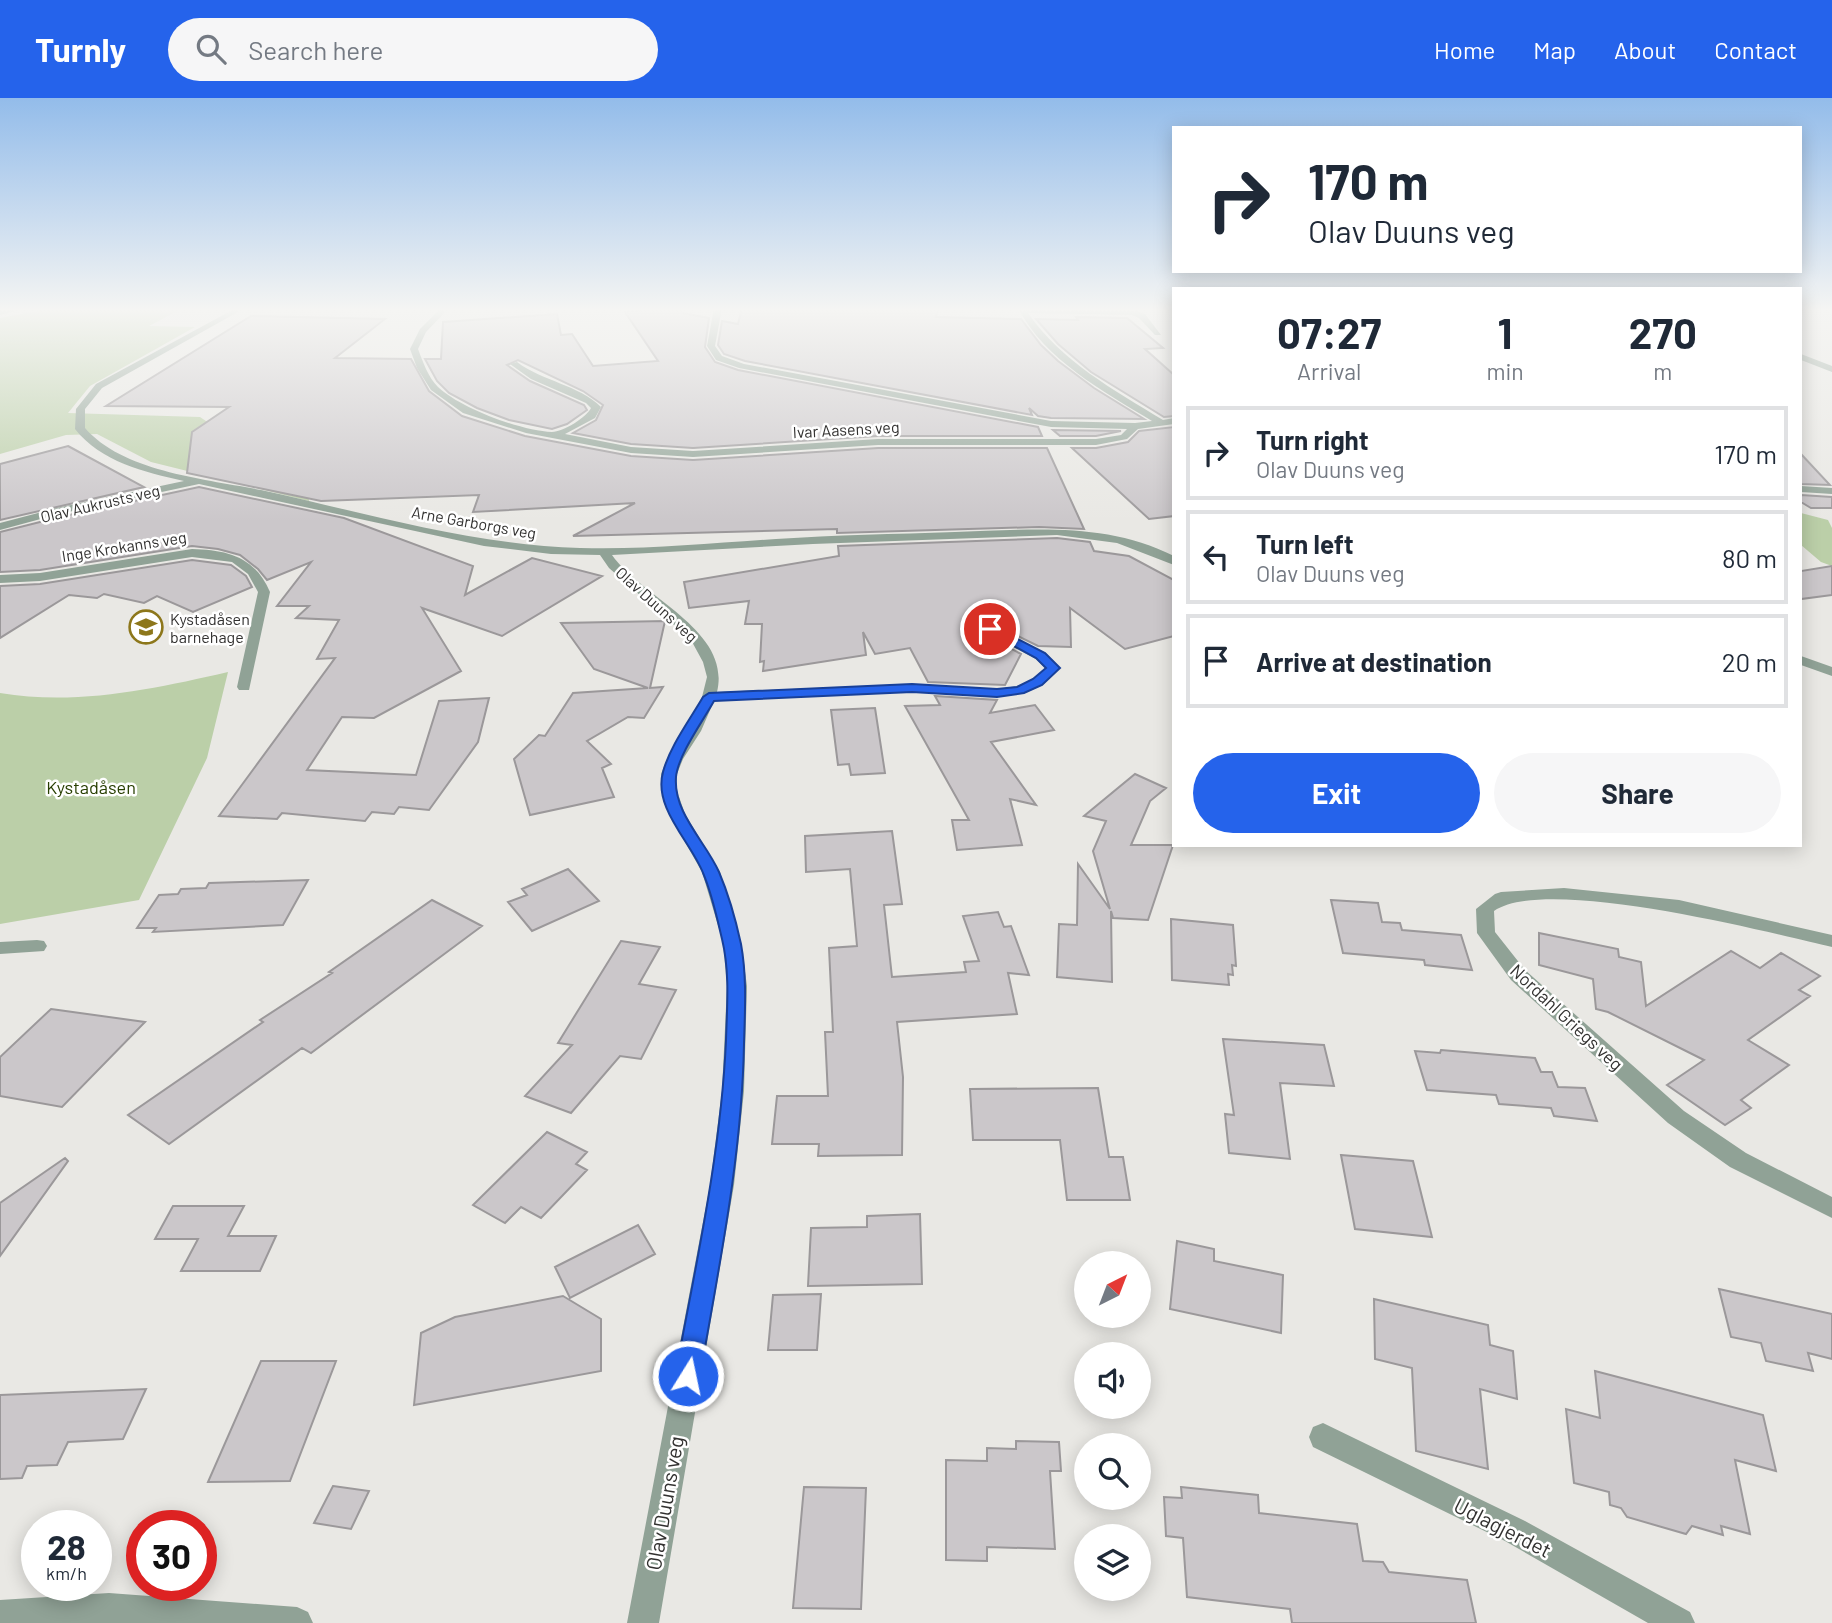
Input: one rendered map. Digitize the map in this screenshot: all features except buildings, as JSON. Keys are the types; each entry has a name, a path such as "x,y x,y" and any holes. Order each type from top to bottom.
{"street":[{"name":"Arne Garborgs veg","path":"111,379 88,396 78,414 82,435 96,448 131,462 200,480 507,546 604,552 1057,532 1092,533 1116,538 1139,544 1172,560"},
{"name":"Ivar Aasens veg","path":"429,379 453,403 482,418 555,436 631,450 704,454 878,442 1097,442 1124,437 1135,426"},
{"path":"535,379 594,405 592,416 555,436"},
{"path":"812,379 1038,422 1079,426 1135,426 1172,421"},
{"path":"1091,379 1162,423"},
{"name":"Olav Aukrusts veg","path":"0,527 200,480"},
{"path":"1802,489 1832,491"},
{"name":"Inge Krokanns veg","path":"0,579 40,577 192,552 214,553 244,562 261,582 264,592 244,687"},
{"name":"Olav Duuns veg","path":"604,552 613,565 697,638 710,662 714,677 709,697 675,759 669,774 669,791 677,814 711,872 732,942 737,986 733,1091 722,1185 643,1623"},
{"path":"709,697 912,688 997,693 1020,690 1038,682 1053,668 1041,656 990,629"},
{"path":"1802,660 1832,672"},
{"name":"Nordahl Griegs veg","path":"1832,941 1679,906 1564,894 1501,898 1485,909 1486,933 1518,975 1676,1117 1738,1160 1832,1208"},
{"path":"0,948 37,946"},
{"name":"Uglagjerdet","path":"1323,1437 1515,1531 1679,1623"},
{"path":"0,1616 109,1609 297,1623"}],"green space":[{"path":"0,379 102,379 90,386 68,413 200,417 308,490 309,501 151,462 97,434 66,435 0,454"},
{"path":"1802,513 1828,520 1832,528 1832,566 1821,562 1802,546"},
{"name":"Kystadåsen","path":"228,672 207,758 139,900 0,924 0,693 29,697 86,697 143,690"}],"place":[{"name":"Kystadåsen barnehage","path":"146,627"}],"route":[{"path":"688,1376 722,1185 733,1091 737,986 732,942 711,872 677,814 669,791 669,774 675,759 693,731 709,697 912,688 997,693 1020,690 1038,682 1053,668 1041,656 990,629"}]}
